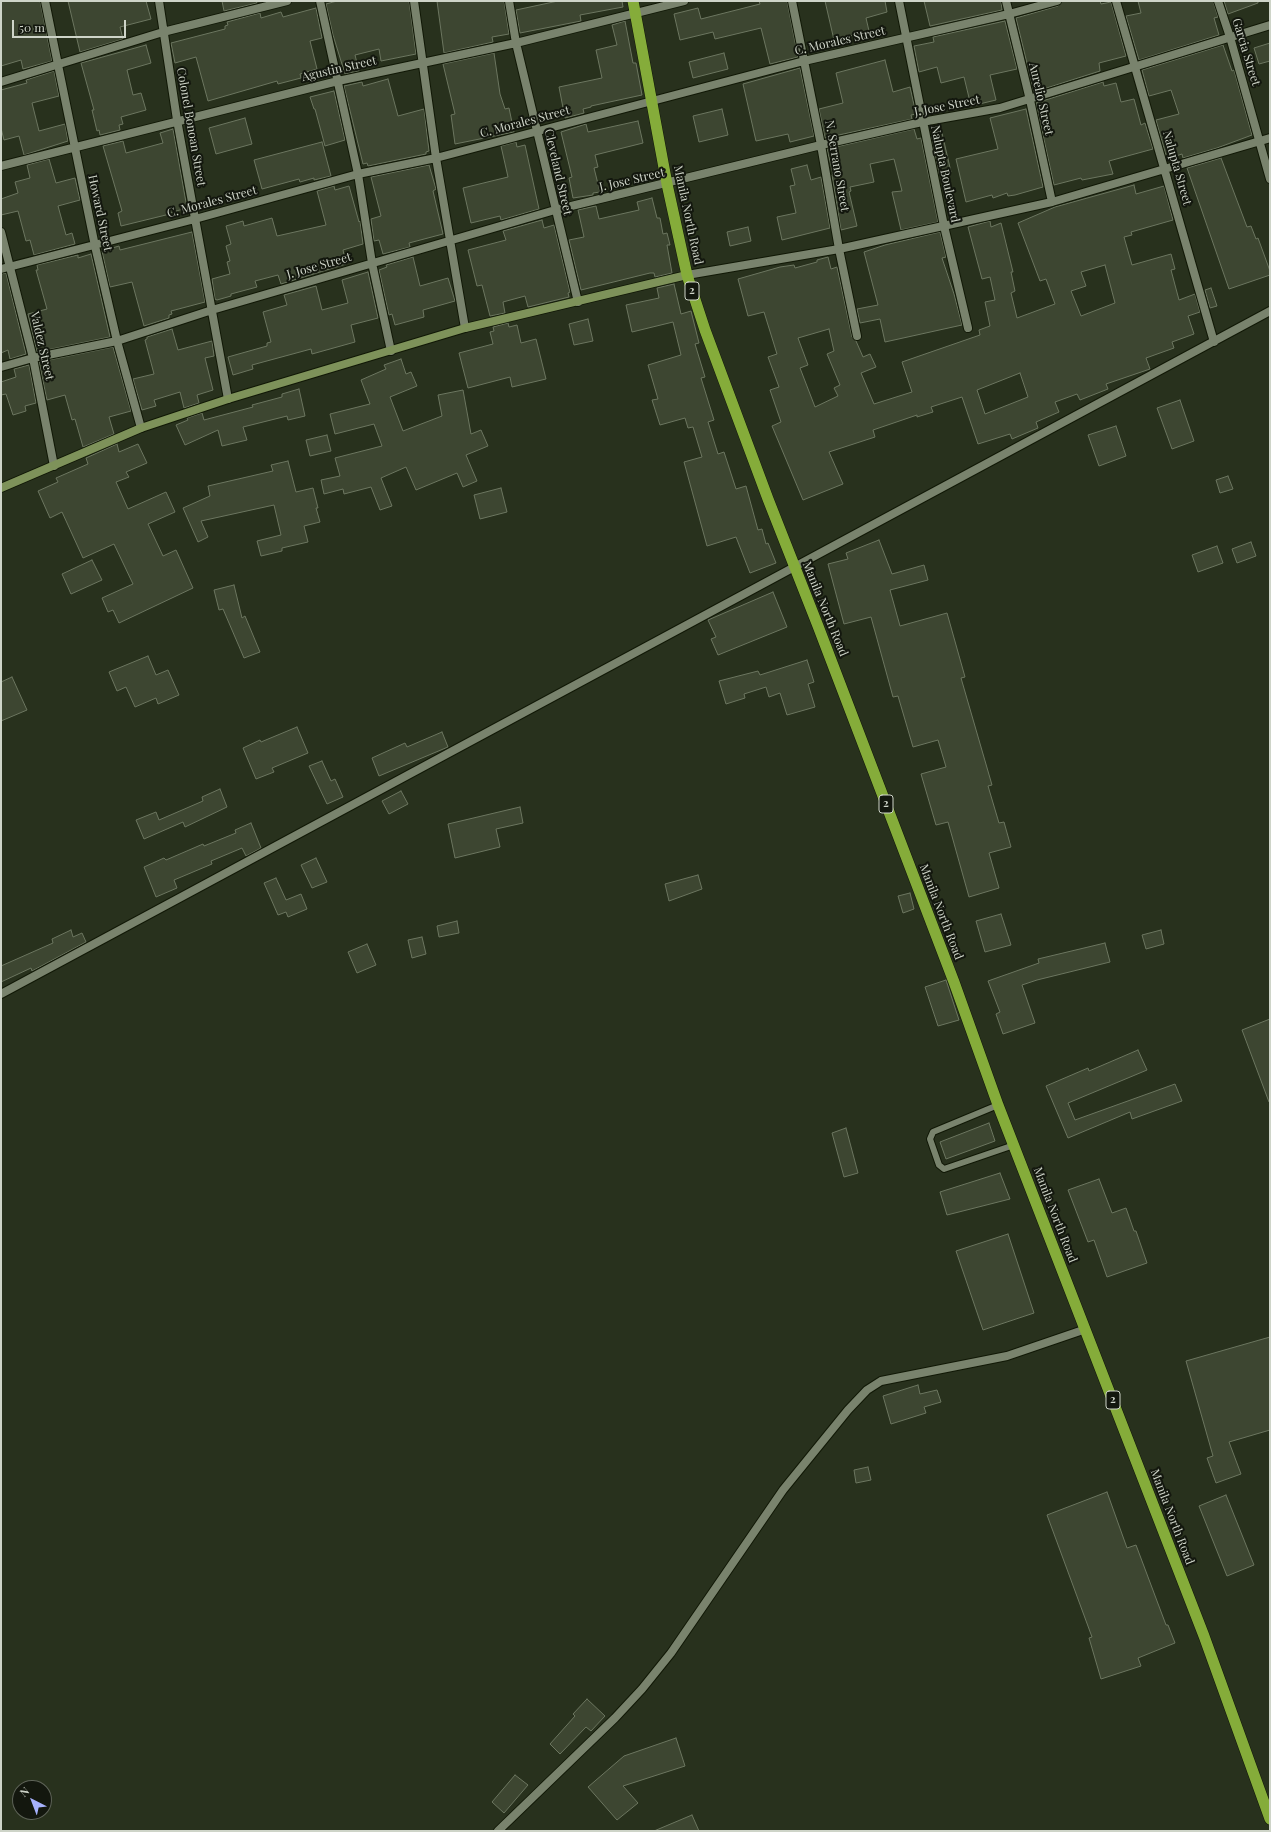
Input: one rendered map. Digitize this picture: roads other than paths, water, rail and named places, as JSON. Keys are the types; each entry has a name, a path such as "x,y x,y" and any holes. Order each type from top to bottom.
{"highway":[{"name":"Manila North Road","path":"633,1 667,184 687,275 705,330 794,568 946,960 998,1105 1204,1636 1270,1819"}],"main road":[{"path":"1,488 141,428 228,399 466,328 687,275"}],"street":[{"name":"Howard Street","path":"45,1 73,147 95,246 117,341 141,428"},
{"name":"Colonel Bonoan Street","path":"159,1 177,120 228,399"},
{"path":"1,82 57,66 163,32 287,1"},
{"path":"320,1 358,174 372,263 391,350"},
{"path":"414,1 436,158 466,328"},
{"name":"Cleveland Street","path":"509,1 516,43 578,302"},
{"name":"Agustin Street","path":"1,166 177,120 338,81 516,43 635,12 684,1"},
{"name":"N. Serrano Street","path":"792,1 857,336"},
{"name":"Nalupta Boulevard","path":"899,1 922,122 968,328"},
{"name":"Aurelio Street","path":"1006,1 1030,100 1052,202"},
{"name":"C. Morales Street","path":"1,269 95,246 358,174 436,158 536,130 804,61 1009,14 1057,1"},
{"name":"Nalupta Street","path":"1116,1 1214,342"},
{"name":"Garcia Street","path":"1218,1 1230,36 1270,179"},
{"name":"J. Jose Street","path":"1,367 33,358 117,341 212,310 372,263 450,242 555,210 667,184 821,145 922,122 1000,108 1030,100 1230,36 1270,25"},
{"path":"687,275 839,249 1052,202 1270,138"},
{"name":"Valdez Street","path":"1,232 11,266 33,358 54,466"},
{"path":"1,994 1270,311"},
{"path":"498,1831 615,1718 642,1689 671,1653 784,1490 848,1410 867,1390 881,1381 1007,1356 1086,1329"}],"lane":[{"path":"998,1105 933,1132 930,1139 938,1165 944,1169 1014,1145"}]}
